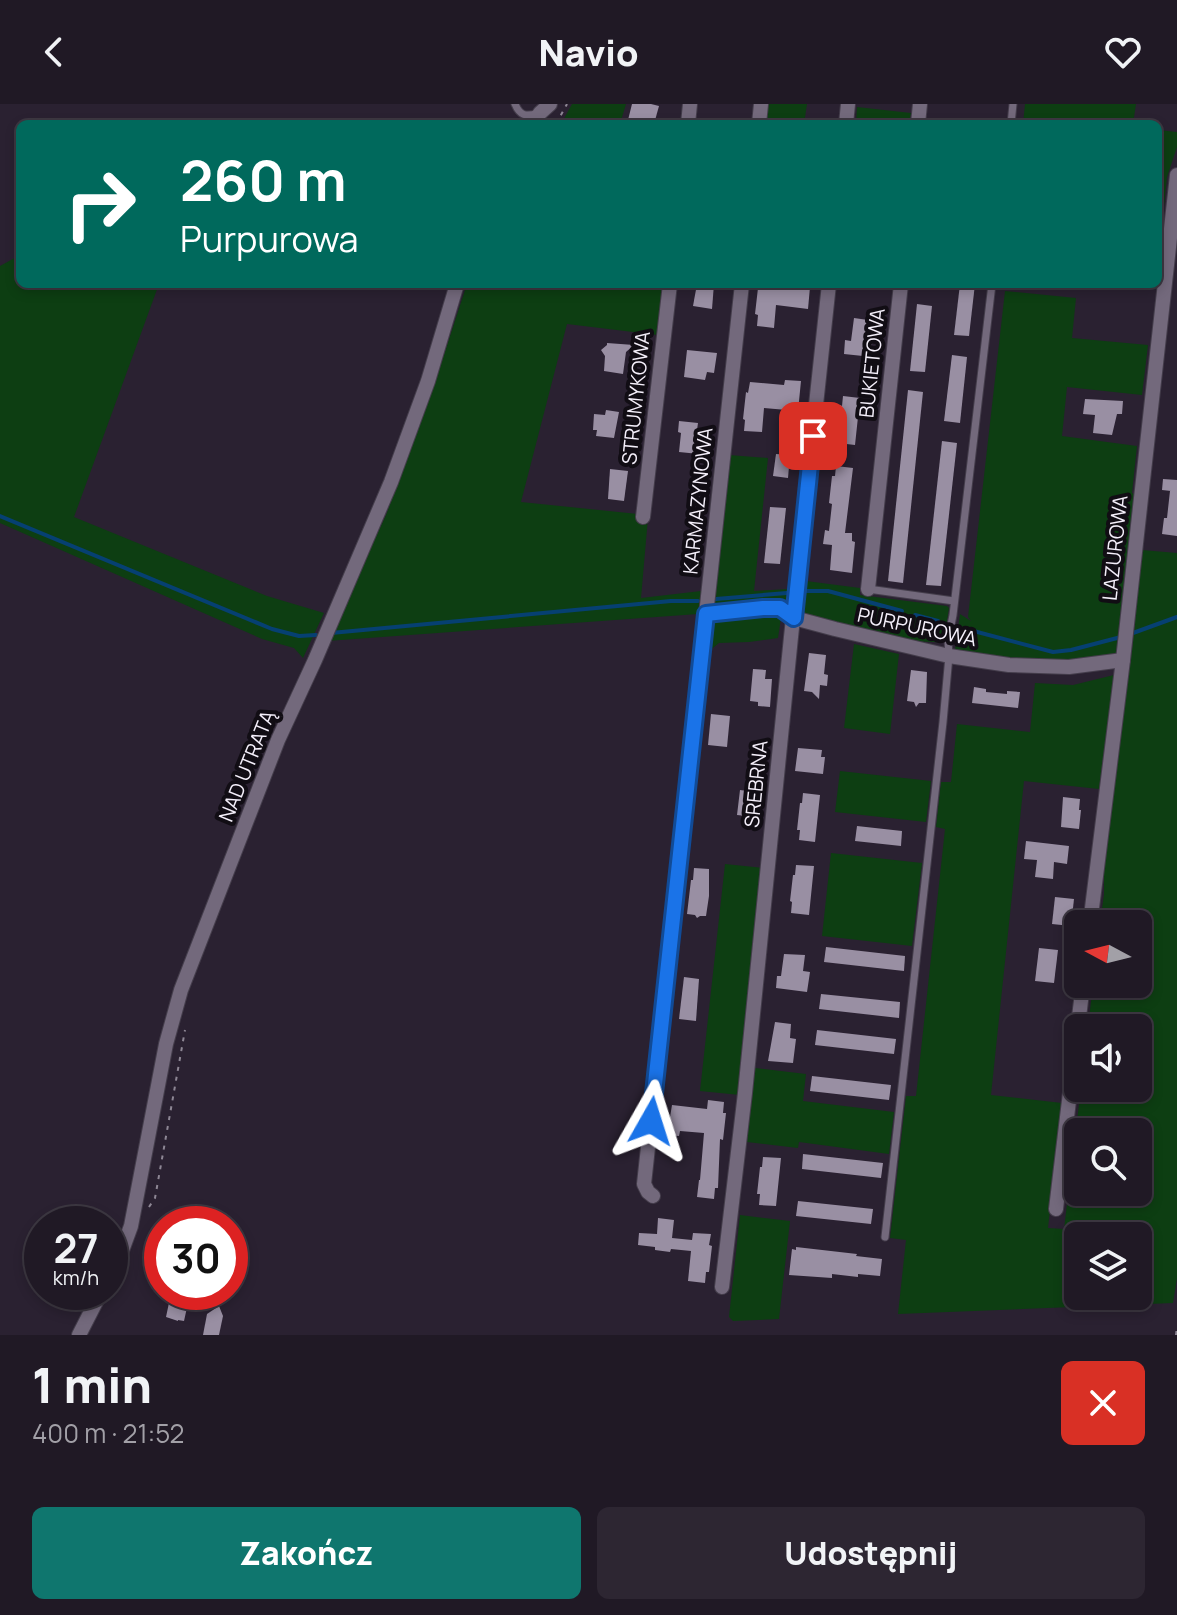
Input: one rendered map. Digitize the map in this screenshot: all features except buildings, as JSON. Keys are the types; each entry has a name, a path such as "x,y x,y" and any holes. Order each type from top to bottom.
{"street":[{"name":"LAZUROWA","path":"1092,910 1177,175"},
{"name":"NAD UTRATĄ","path":"128,1235 166,1044 190,965 278,740 391,482 428,381 456,288"},
{"name":"STRUMYKOWA","path":"643,517 670,288"},
{"name":"KARMAZYNOWA","path":"653,1196 644,1184 742,288"},
{"name":"SREBRNA","path":"722,1287 829,288"},
{"name":"BUKIETOWA","path":"868,589 901,288"},
{"name":"PURPUROWA","path":"706,614 780,608 794,618 835,629 949,656 1009,665 1041,668 1088,666 1123,660"},
{"path":"1056,1209 1081,998"},
{"path":"79,1335 92,1310"}],"lane":[{"path":"515,104 520,114 525,116 541,114"},
{"path":"885,1237 949,656 948,640 992,288"},
{"path":"868,589 954,601"}],"path":[{"path":"1176,1335 1177,1327"}],"green space":[{"path":"572,104 626,104 621,120 563,120"},
{"path":"768,104 807,104 805,120 766,120"},
{"path":"1025,104 1136,104 1134,120 1023,120"},
{"path":"857,107 911,113 910,120 856,120"},
{"path":"1162,130 1177,132 1177,147 1167,177 1162,226"},
{"path":"16,257 16,288 158,288 74,517 267,596 324,613 303,658 294,648 262,639 0,523 0,266"},
{"path":"466,288 663,288 658,335 567,324 521,502 638,514 648,518 641,598 701,591 698,614 327,641 386,515"},
{"path":"1005,291 1076,298 1072,338 1148,345 1142,395 1067,387 1062,436 1137,446 1116,653 1071,663 955,650 960,614 971,621 968,617"},
{"path":"729,455 768,458 754,591 789,589 789,598 781,606 717,609 714,604"},
{"path":"1142,550 1177,553 1177,1278 1173,1303 1152,1304 1152,1222 1065,1222 1067,1206 1152,1206 1152,1118 1077,1118 1079,1102 1152,1102 1152,1014 1090,1014 1091,998 1152,998 1152,910 1102,910 1104,858"},
{"path":"806,581 860,588 860,595 947,606 942,642 869,633 811,617 800,611 802,587"},
{"path":"774,615 781,618 778,638 719,643 708,652 710,627 714,621"},
{"path":"854,644 899,654 890,734 844,728"},
{"path":"1114,675 1099,789 1024,781 991,1095 1062,1103 1048,1228 1064,1229 1064,1307 898,1314 906,1240 890,1238 906,1096 916,1096 945,829 936,827 941,782 951,782 957,724 1030,732 1035,683 1073,685"},
{"path":"840,771 931,781 926,822 835,812"},
{"path":"831,853 922,863 912,946 822,936"},
{"path":"725,864 764,868 740,1095 700,1091"},
{"path":"755,1068 806,1074 803,1101 894,1112 889,1154 799,1142 798,1148 747,1142"},
{"path":"740,1215 790,1221 779,1319 733,1321 729,1317"}],"waterway":[{"path":"0,516 272,629 299,636 316,635"},
{"path":"803,591 828,591 902,611"},
{"path":"716,599 787,593"},
{"path":"331,633 698,601"},
{"path":"915,615 938,621"},
{"path":"1133,633 1177,617"},
{"path":"966,629 1053,652 1121,637"}],"route":[{"path":"651,1121 706,614 780,608 794,618 813,436"}]}
